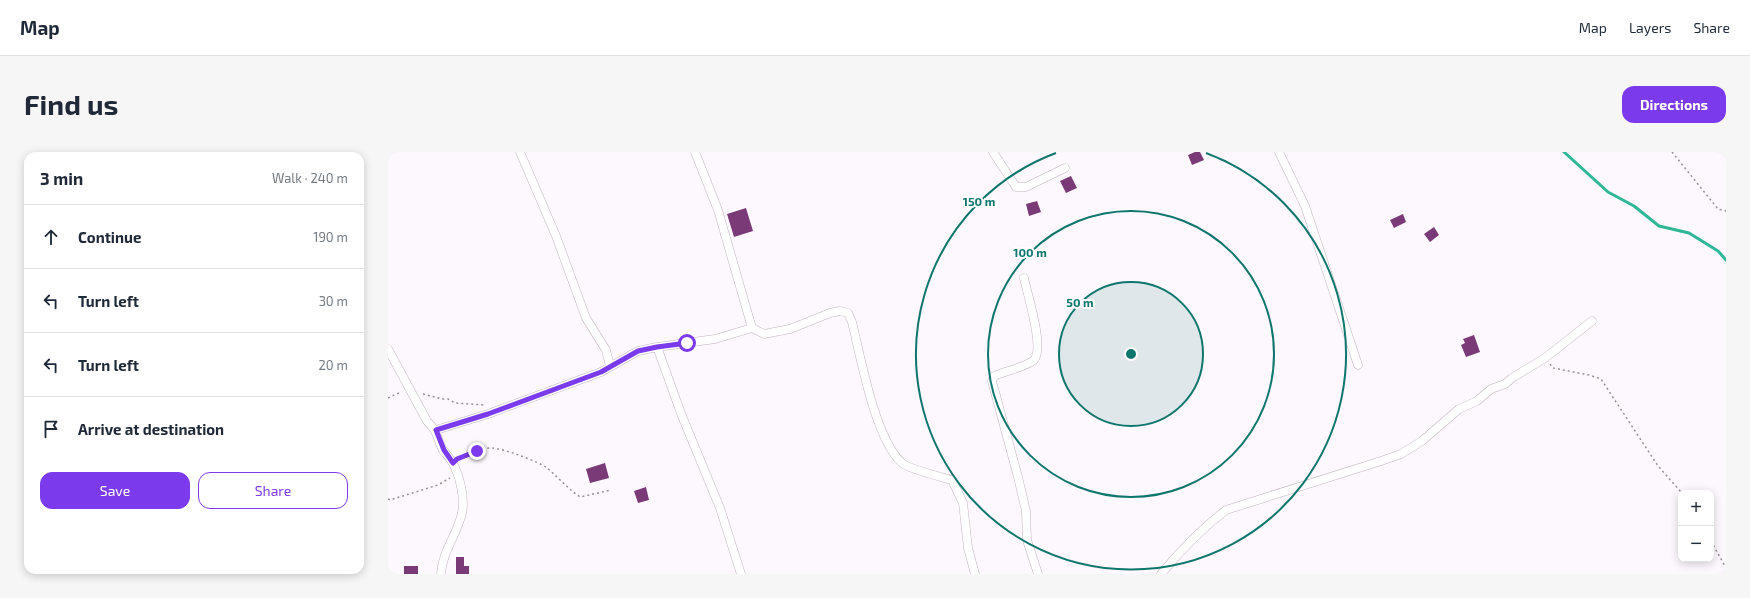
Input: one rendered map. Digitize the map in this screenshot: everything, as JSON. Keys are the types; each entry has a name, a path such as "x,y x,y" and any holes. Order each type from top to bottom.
{"street":[{"path":"520,152 556,236 586,318 606,350 610,366"},
{"path":"695,152 718,210 752,328"},
{"path":"994,152 1016,187 1026,187 1065,168"},
{"path":"1279,152 1305,206 1358,365"},
{"path":"1024,278 1038,342 1038,355 1033,361 994,376 992,381 1018,477 1026,511 1027,540 1038,574"},
{"path":"436,430 488,414 526,398 582,380 601,372 638,351 715,338 752,328 764,334 790,329 830,313 840,311 848,313 874,410 891,449 903,464 952,480 963,503 968,548 975,574"},
{"path":"1161,574 1179,551 1206,524 1226,510 1381,462 1401,454 1422,441 1459,409 1477,401 1491,389 1505,384 1512,378 1545,358 1592,321"},
{"path":"657,347 682,416 720,508 741,574"},
{"path":"388,349 427,421 436,430 444,450 453,463 457,474 462,496 462,513 441,563 441,574"}],"path":[{"path":"1672,152 1718,209 1726,211"},
{"path":"1545,358 1553,368 1589,375 1601,379 1658,466 1679,490"},
{"path":"388,398 411,390 455,402 489,405"},
{"path":"453,463 457,459 477,451 492,448 519,455 546,467 568,489 580,497 611,490"},
{"path":"388,499 390,500 438,485 457,474"},
{"path":"1714,546 1726,568"}],"building":[{"path":"1195,152 1200,152 1204,160 1192,165 1188,155"},
{"path":"1071,176 1077,188 1066,193 1060,181"},
{"path":"1037,201 1041,212 1029,216 1026,204"},
{"path":"746,208 753,231 734,237 727,214"},
{"path":"1403,214 1406,222 1394,228 1390,220"},
{"path":"1434,227 1439,235 1430,242 1424,234"},
{"path":"1474,335 1480,352 1466,357 1461,345 1465,343 1463,339"},
{"path":"605,463 609,478 590,483 586,469"},
{"path":"646,487 649,500 638,503 634,491"},
{"path":"456,557 464,557 464,566 469,566 469,574 456,574"},
{"path":"404,566 418,566 418,574 404,574"}],"waterway":[{"path":"1564,152 1608,192 1634,206 1659,226 1689,233 1718,251 1726,260"}],"route":[{"path":"477,451 457,459 453,463 444,450 436,430 488,414 526,398 582,380 601,372 638,351 687,343"}]}
